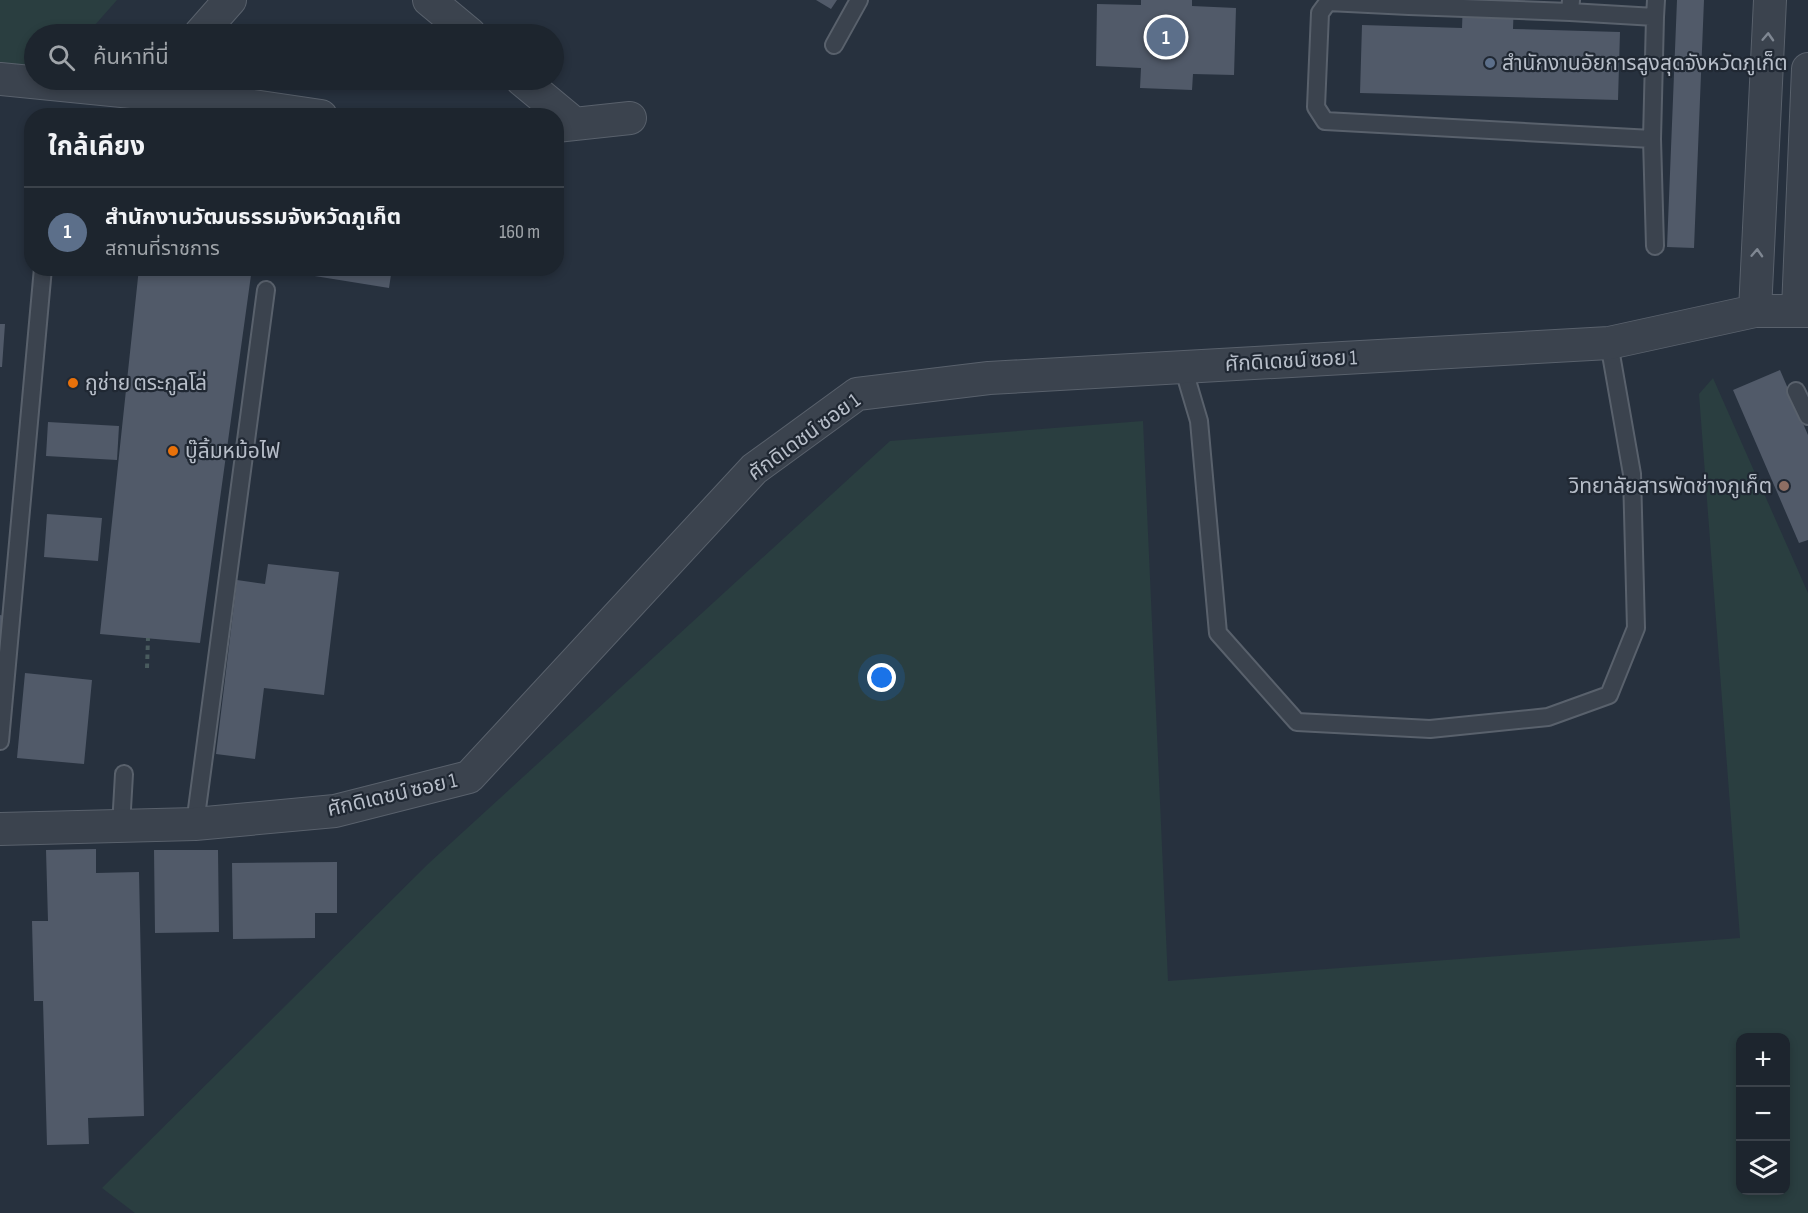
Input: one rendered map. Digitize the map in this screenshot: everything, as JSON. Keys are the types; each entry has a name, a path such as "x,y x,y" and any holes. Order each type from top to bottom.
{"street":[{"path":"209,24 230,0"},
{"path":"429,0 458,24"},
{"path":"1755,312 1770,0"},
{"path":"1803,310 1808,69"},
{"path":"0,79 24,80"},
{"path":"173,90 275,108"},
{"path":"532,90 549,108"},
{"path":"566,125 630,118"},
{"name":"ศักดิเดชน์ ซอย 1","path":"0,829 195,824 334,811 469,777 754,469 857,394 989,378 1609,343 1755,312 1803,310"}],"lane":[{"path":"834,45 859,0"},
{"path":"1652,138 1325,121 1317,107 1320,13 1328,2 1655,8 1652,138 1655,246"},
{"path":"0,741 42,276"},
{"path":"195,824 266,290"},
{"path":"1183,367 1199,421 1218,633 1297,722 1430,729 1548,717 1609,695 1636,628 1632,474 1609,343"},
{"path":"1796,391 1808,416"},
{"path":"121,825 124,774"}],"path":[{"path":"147,668 148,638"}],"green space":[{"path":"0,0 117,0 96,24 24,24 24,68 0,67"},
{"path":"1713,378 1808,593 1808,1213 135,1213 102,1188 428,864 890,441 1143,421 1168,981 1740,938 1699,394"}],"building":[{"path":"816,0 837,0 831,9"},
{"path":"1141,0 1192,0 1192,6 1236,8 1234,75 1193,74 1192,90 1140,88 1141,68 1096,66 1097,4 1141,5"},
{"name":"สำนักงานอัยการสูงสุดจังหวัดภูเก็ต","path":"1463,0 1514,0 1513,29 1620,32 1618,100 1360,93 1362,25 1462,28"},
{"path":"1677,0 1704,0 1694,248 1667,247"},
{"name":"บู๊ลิ้มหม้อไฟ","path":"138,276 251,276 200,643 100,634"},
{"path":"315,276 391,276 389,288"},
{"path":"0,324 5,324 2,367 0,367"},
{"path":"1780,370 1808,435 1808,540 1799,543 1733,390"},
{"path":"48,422 119,426 117,460 46,456"},
{"path":"47,514 102,518 98,561 44,557"},
{"path":"268,564 339,572 324,695 264,688 255,759 216,754 237,580 265,584"},
{"path":"0,615 4,616 0,659"},
{"path":"25,673 92,680 84,764 17,758"},
{"path":"96,849 96,873 139,872 144,1116 88,1118 89,1144 47,1145 43,1001 34,1001 32,921 48,921 46,850"},
{"path":"154,850 218,850 219,932 155,933"},
{"path":"337,862 337,913 315,913 315,938 233,939 232,863"}],"place":[{"name":"สำนักงานวัฒนธรรมจังหวัดภูเก็ต","path":"1166,37"},
{"name":"สำนักงานอัยการสูงสุดจังหวัดภูเก็ต","path":"1490,63"},
{"name":"กูช่าย ตระกูลโล่","path":"73,383"},
{"name":"บู๊ลิ้มหม้อไฟ","path":"173,451"},
{"name":"วิทยาลัยสารพัดช่างภูเก็ต","path":"1784,486"}]}
